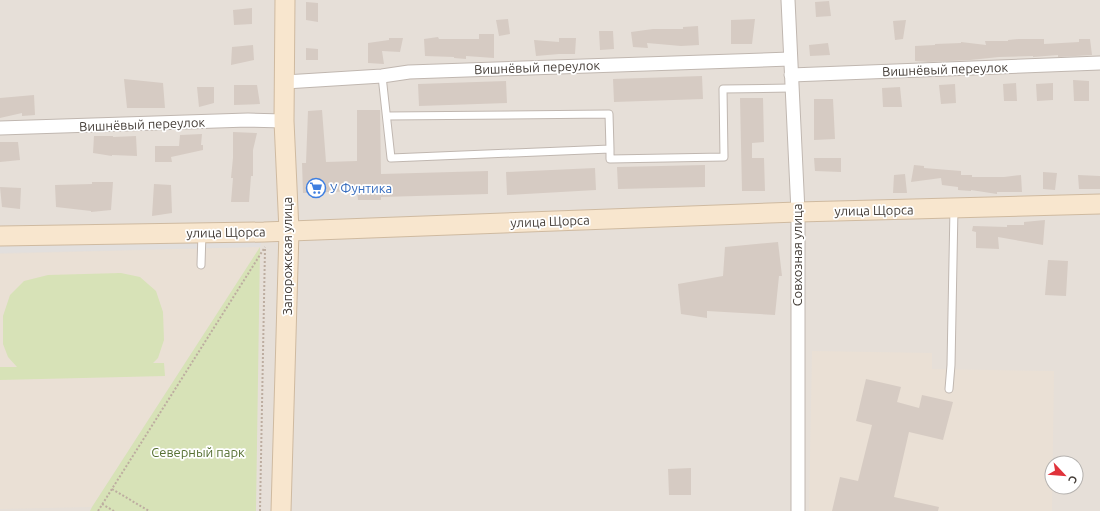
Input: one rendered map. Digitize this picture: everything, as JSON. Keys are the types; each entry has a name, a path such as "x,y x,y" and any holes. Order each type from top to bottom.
{"street":[{"name":"Запорожская улица","path":"281,511 276,236 284,121 285,0"},
{"name":"Совхозная улица","path":"788,0 790,75 798,212 798,511"},
{"name":"Вишнёвый переулок","path":"285,82 382,76 409,72 790,59"},
{"name":"Вишнёвый переулок","path":"790,75 1100,63"},
{"name":"Вишнёвый переулок","path":"0,128 240,120 284,121"},
{"name":"улица Щорса","path":"0,236 202,233 276,236 798,212 1100,204"}],"lane":[{"path":"382,76 391,158 610,148"},
{"path":"387,116 609,114 610,159 724,158 723,89 791,88"},
{"path":"949,389 951,365 954,208"},
{"path":"200,265 202,233"}],"path":[{"path":"98,511 276,236"},
{"path":"260,511 276,236"},
{"path":"112,489 149,511"},
{"path":"102,504 114,511"}],"shaded area":[{"path":"0,0 1100,0 1100,511 0,511"},
{"path":"264,232 260,247 0,253 0,236"},
{"path":"260,247 92,507 0,509 0,254"},
{"path":"812,351 932,353 932,369 1054,371 1053,455 1044,455 1044,495 1052,495 1052,511 809,511"}],"green space":[{"name":"Северный парк","path":"260,247 256,511 90,511 92,507"},
{"path":"121,273 140,277 156,291 163,312 164,340 158,358 153,363 164,363 165,376 0,380 0,367 17,367 8,357 3,344 3,316 10,295 24,281 48,275"}],"building":[{"path":"829,1 831,16 816,17 815,2"},
{"path":"306,2 318,3 318,22 306,20"},
{"path":"252,8 252,24 234,25 233,10"},
{"path":"508,19 510,34 499,36 496,20"},
{"path":"755,19 752,44 731,44 731,20"},
{"path":"906,20 903,39 895,40 893,21"},
{"path":"698,26 699,45 681,46 647,43 648,48 633,47 631,32 653,29 683,29 683,27"},
{"path":"599,31 613,31 614,49 600,50"},
{"path":"479,34 494,34 494,58 466,56 466,59 425,56 424,39 438,37 439,39 479,39"},
{"path":"389,38 403,38 400,52 382,51 384,64 368,63 368,43 389,40"},
{"path":"559,38 576,38 575,54 536,56 534,40 559,42"},
{"path":"1019,39 1044,39 1044,44 1079,42 1079,39 1090,39 1092,55 1058,57 1058,55 999,57 928,62 915,61 915,46 961,42 986,45 985,41 1008,41"},
{"path":"828,43 830,55 810,56 809,45"},
{"path":"253,45 254,60 231,65 232,47"},
{"path":"306,48 318,49 318,60 306,60"},
{"path":"702,76 703,99 614,102 613,79"},
{"path":"124,79 163,83 165,108 127,108"},
{"path":"1073,80 1089,81 1089,101 1074,101"},
{"path":"506,81 507,103 419,106 418,84"},
{"path":"1016,83 1017,101 1004,101 1003,84"},
{"path":"1053,83 1053,100 1037,101 1036,84"},
{"path":"955,84 956,103 941,104 939,85"},
{"path":"234,85 257,85 260,104 234,105"},
{"path":"197,87 214,87 214,103 199,107"},
{"path":"900,87 902,107 883,107 882,88"},
{"path":"34,95 35,115 22,116 22,113 0,118 0,98"},
{"path":"740,98 763,98 764,142 752,143 752,158 764,158 765,191 742,191"},
{"path":"814,99 833,99 835,139 814,140"},
{"path":"322,110 326,162 357,161 357,110 380,110 381,174 488,171 488,194 381,197 381,200 358,200 357,191 303,193 302,163 306,163 308,111"},
{"path":"233,132 257,133 253,150 253,176 251,176 249,202 231,202 233,178 231,178"},
{"path":"202,134 201,145 203,145 203,150 171,157 172,162 155,162 155,146 179,146 180,135"},
{"path":"94,136 136,136 137,156 112,156 93,153"},
{"path":"0,142 18,142 20,160 0,162"},
{"path":"814,158 841,158 841,172 815,171"},
{"path":"705,165 705,187 618,189 617,167"},
{"path":"914,165 924,166 924,168 961,171 961,175 972,175 972,177 1004,177 1021,175 1022,192 997,192 997,194 971,190 958,190 958,187 942,185 941,178 911,182"},
{"path":"595,168 596,190 507,195 506,172"},
{"path":"1043,172 1057,173 1055,190 1043,189"},
{"path":"905,174 907,193 893,193 894,175"},
{"path":"1078,175 1100,176 1100,189 1079,189"},
{"path":"92,182 113,182 111,210 91,212 56,207 55,185 92,184"},
{"path":"154,184 171,185 172,213 152,216"},
{"path":"0,187 21,188 20,209 2,207"},
{"path":"1045,220 1043,245 998,237 999,249 976,248 976,232 972,231 973,226 1007,227 1007,225 1024,225 1024,222"},
{"path":"778,242 782,276 779,276 775,315 707,311 707,318 681,314 678,284 723,276 725,247"},
{"path":"1048,260 1068,261 1066,296 1045,295"},
{"path":"866,379 901,387 897,402 919,408 922,395 953,402 943,440 909,432 894,497 939,507 938,511 832,511 840,477 858,481 872,425 856,421"},
{"path":"691,468 691,495 669,495 668,469"}],"place":[{"name":"У Фунтика","path":"316,188"}]}
